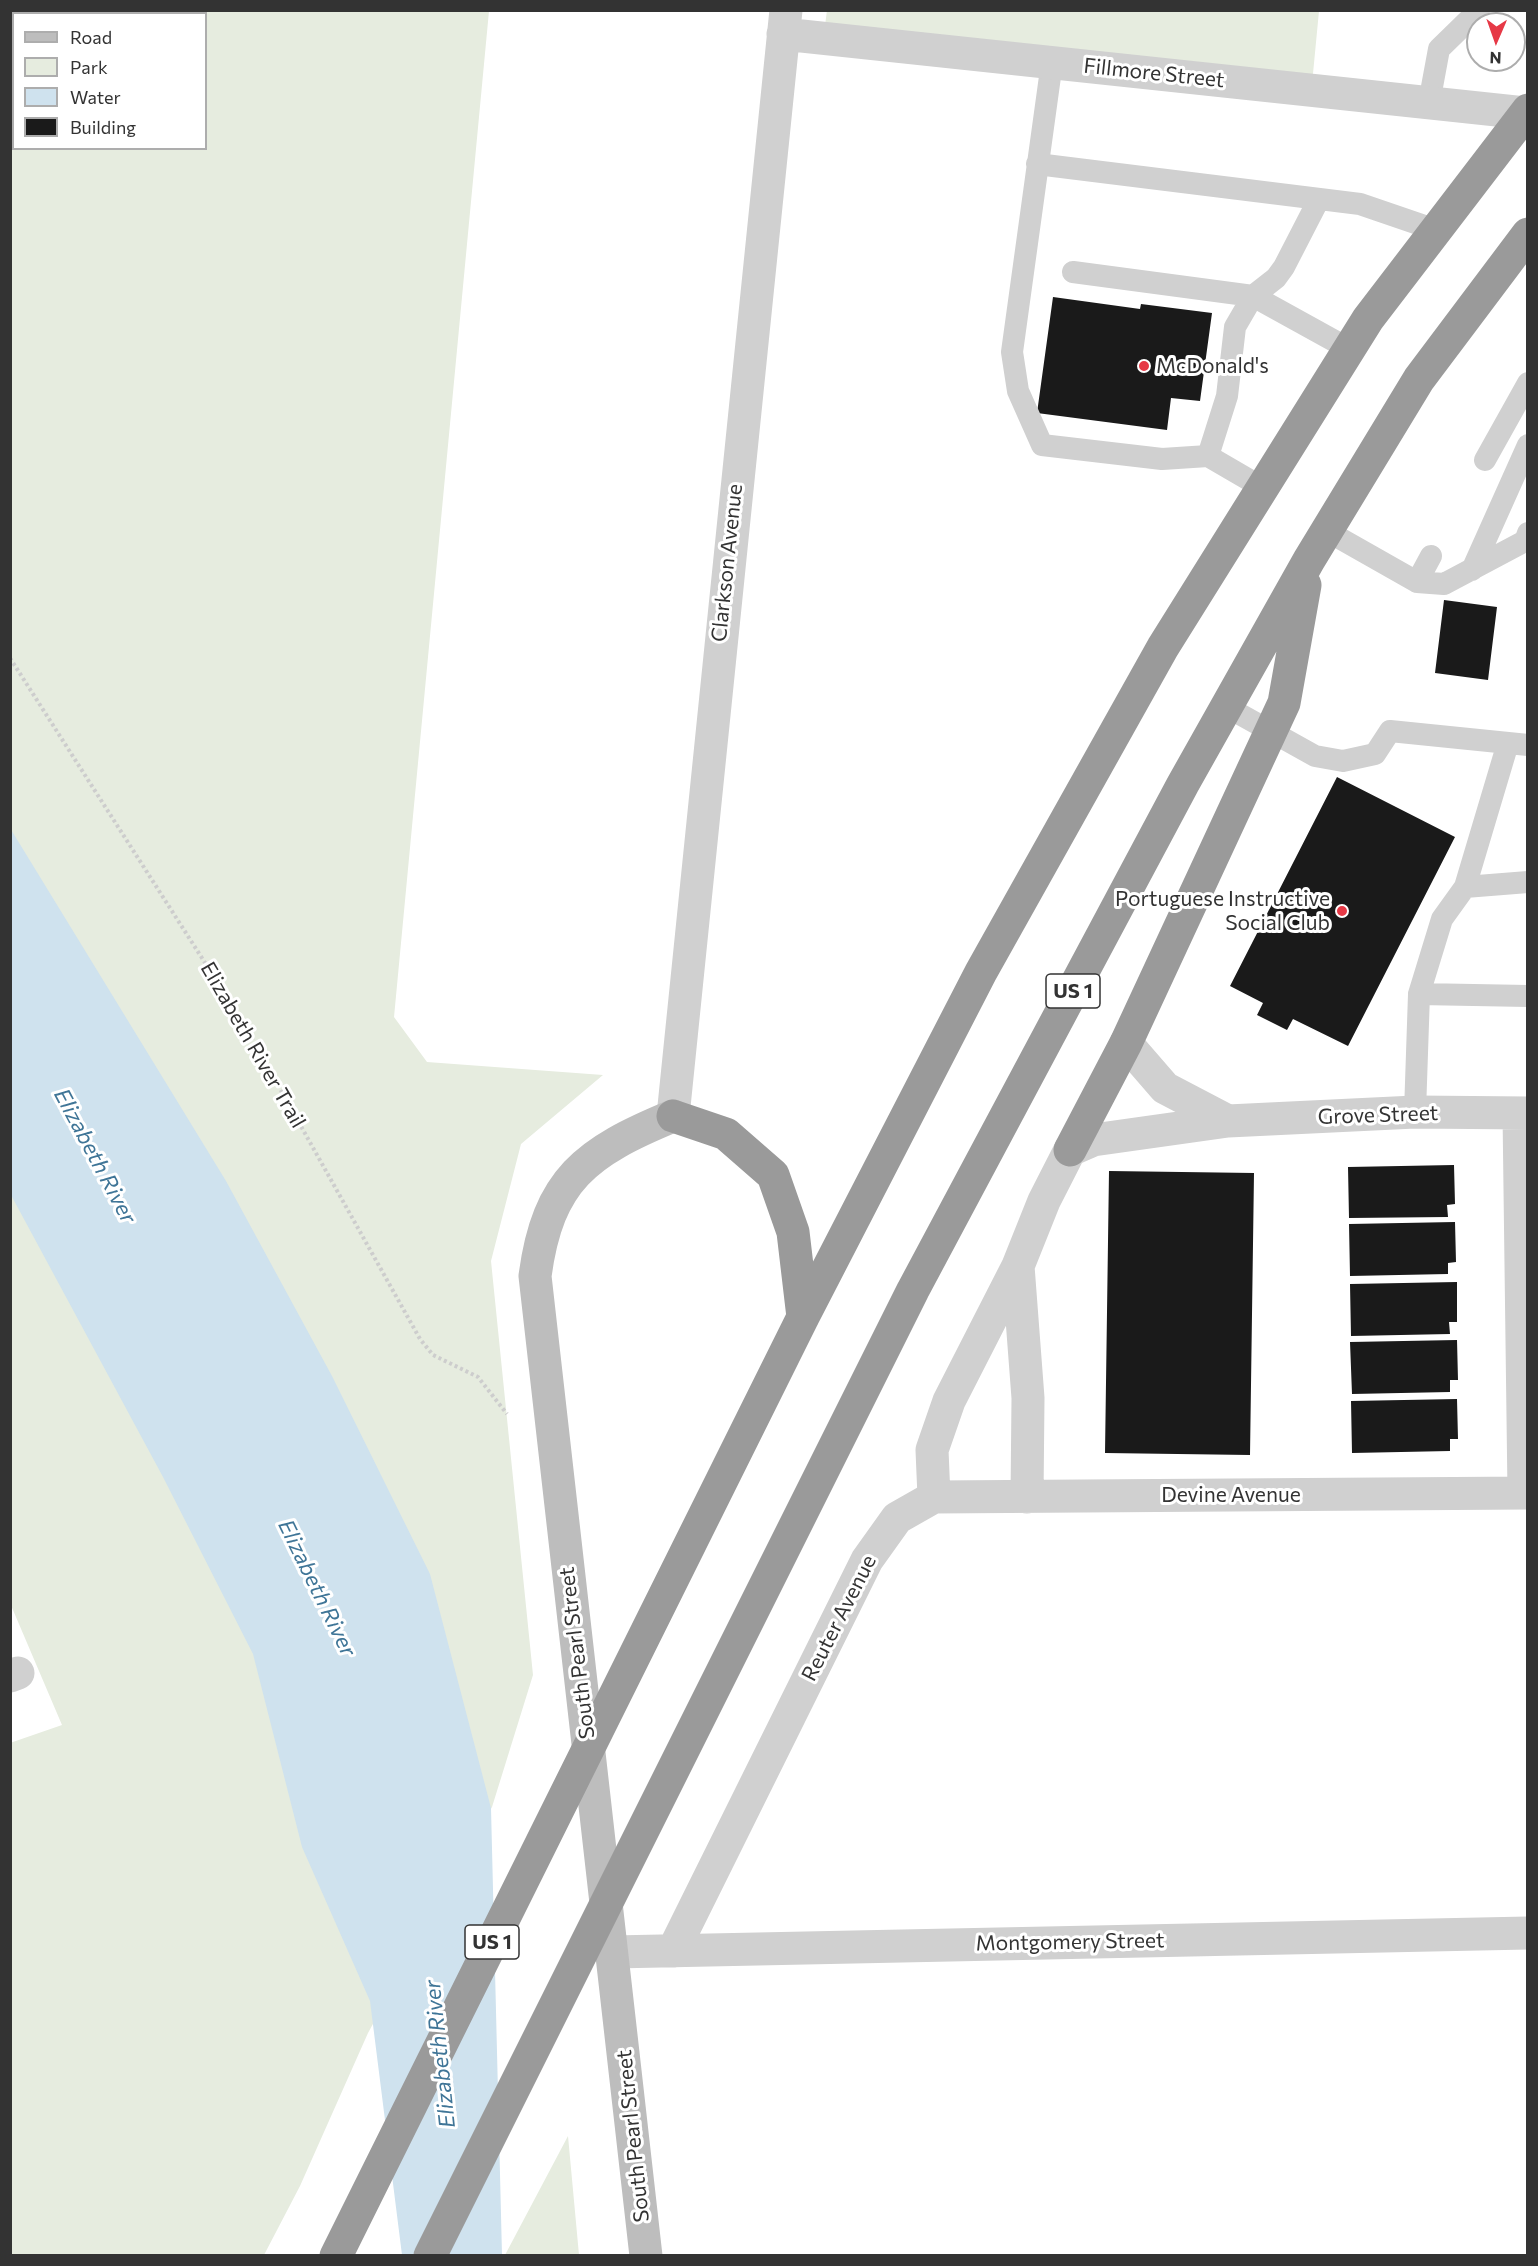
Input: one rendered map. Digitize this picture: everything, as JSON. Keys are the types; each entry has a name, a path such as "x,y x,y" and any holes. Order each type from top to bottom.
{"highway":[{"name":"US 1","path":"336,2256 803,1317 981,972 1163,647 1349,349 1368,319 1526,111"},
{"name":"US 1","path":"430,2256 913,1290 1227,707 1310,560 1419,379 1526,239"},
{"path":"1070,1150 1126,1043 1284,703 1310,560"},
{"path":"673,1116 726,1134 773,1175 793,1232 803,1317"}],"street":[{"name":"Fillmore Street","path":"784,22 1052,62 1429,103 1526,111"},
{"name":"Clarkson Avenue","path":"673,1116 784,22"},
{"name":"Grove Street","path":"1126,1043 1165,1088 1184,1100 1228,1121"},
{"name":"Grove Street","path":"1070,1150 1093,1140 1228,1121 1415,1112 1523,1113"},
{"path":"1523,1113 1526,1493"},
{"name":"South Pearl Street","path":"646,2256 535,1276 547,1217 562,1190 577,1172 615,1142 673,1116"},
{"path":"934,1497 932,1450 949,1401 1018,1266 1044,1201 1070,1150"},
{"path":"1018,1266 1028,1398 1027,1497"},
{"name":"Devine Avenue","path":"934,1497 1526,1493"},
{"name":"Reuter Avenue","path":"673,1951 867,1560 897,1518 934,1497"},
{"name":"Montgomery Street","path":"613,1952 1527,1932"}],"lane":[{"path":"1429,103 1438,49 1479,10"},
{"path":"1052,62 1012,352 1018,391 1042,446 1162,459 1208,456 1263,488"},
{"path":"1037,164 1360,204 1436,230"},
{"path":"1208,456 1227,396 1235,327 1253,296 1276,278 1284,267 1319,199"},
{"path":"1073,272 1253,296 1349,349"},
{"path":"1485,460 1526,389"},
{"path":"1472,570 1527,445"},
{"path":"1327,531 1417,582 1444,584 1525,541 1527,533"},
{"path":"1417,582 1431,556"},
{"path":"1227,707 1315,756 1343,761 1375,754 1390,731 1518,744 1465,886 1442,918 1419,994 1415,1112"},
{"path":"1465,886 1527,882"},
{"path":"1419,994 1527,996"}],"path":[{"name":"Elizabeth River Trail","path":"10,658 241,1019 420,1339 433,1355 478,1377 507,1414"}],"green space":[{"path":"827,10 1319,11 1312,84 825,26"},
{"path":"11,11 489,11 394,1017 427,1062 603,1075 521,1144 491,1261 533,1675 492,1807 368,2033 300,2186 264,2255 11,2255 10,1743 62,1725 10,1603"},
{"path":"568,2136 579,2255 505,2255"}],"water":[{"name":"Elizabeth River","path":"10,828 226,1181 332,1376 430,1574 491,1808 502,2255 402,2255 370,2001 302,1847 253,1654 163,1477 11,1195"}],"building":[{"path":"1053,297 1140,309 1141,304 1212,313 1200,401 1171,398 1167,430 1037,413"},
{"path":"1444,600 1497,607 1488,680 1435,673"},
{"name":"Portuguese Instructive Social Club","path":"1337,777 1455,837 1348,1046 1293,1019 1287,1030 1257,1015 1263,1003 1230,986"},
{"path":"1454,1165 1455,1204 1447,1205 1448,1217 1349,1218 1348,1167"},
{"path":"1109,1171 1254,1173 1250,1455 1105,1453"},
{"path":"1455,1222 1456,1262 1448,1263 1448,1274 1350,1276 1349,1224"},
{"path":"1457,1282 1457,1322 1449,1322 1450,1334 1351,1336 1350,1284"},
{"path":"1457,1340 1458,1380 1450,1380 1450,1392 1352,1394 1350,1342"},
{"path":"1457,1399 1458,1439 1450,1439 1450,1451 1352,1453 1351,1401"}],"place":[{"name":"McDonald's","path":"1144,366"},
{"name":"Portuguese Instructive Social Club","path":"1342,911"}]}
